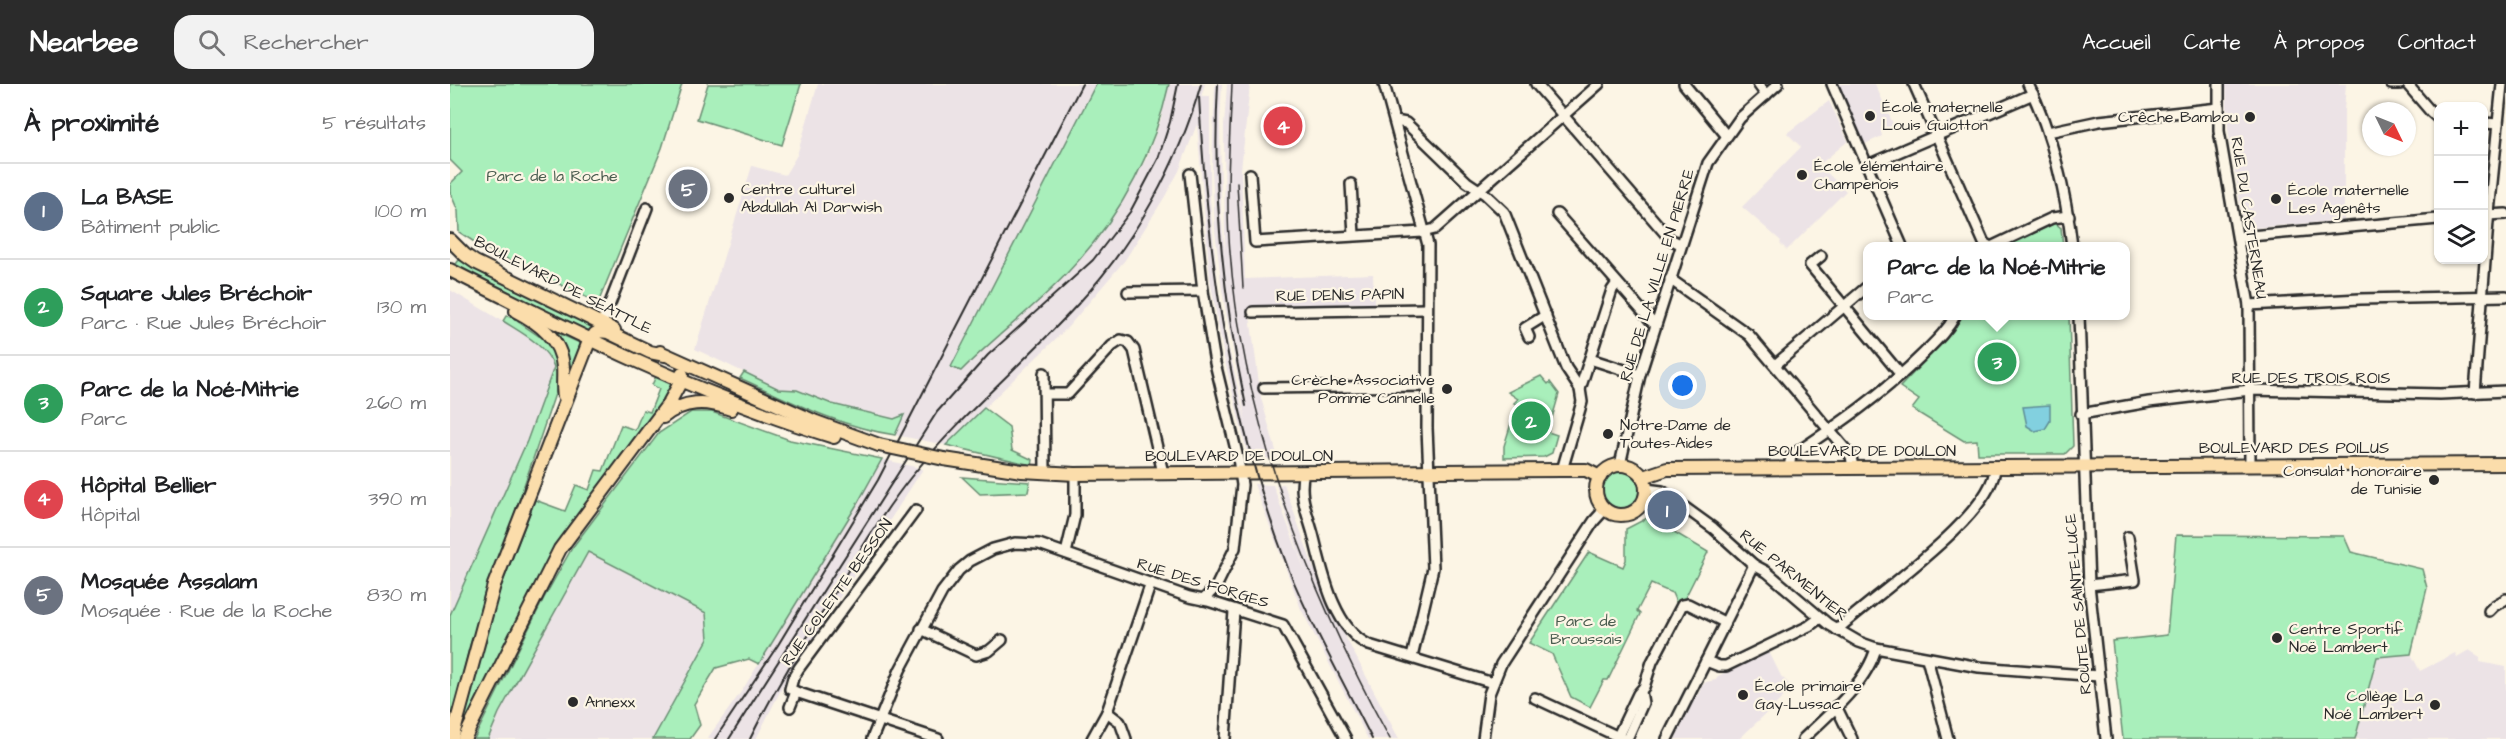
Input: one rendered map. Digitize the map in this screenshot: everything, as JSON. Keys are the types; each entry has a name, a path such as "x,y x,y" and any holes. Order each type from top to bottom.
{"main road":[{"name":"BOULEVARD DE SEATTLE","path":"450,240 475,262 665,355 816,422 879,445"},
{"name":"BOULEVARD DE SEATTLE","path":"450,270 711,394 812,430 857,443 879,445"},
{"path":"501,296 507,306 544,328 558,348 563,367 564,399"},
{"name":"BOULEVARD DE SEATTLE","path":"591,338 600,331 608,332 650,352 665,355"},
{"path":"452,739 494,585 564,399 591,338"},
{"path":"464,739 560,549 649,430 681,381 678,360"},
{"path":"711,394 721,391 728,384"},
{"path":"649,430 671,411 698,402 722,406 788,429 812,430"},
{"name":"BOULEVARD DE DOULON","path":"879,445 944,459 1022,471 1075,474 1586,470 1600,477"},
{"name":"BOULEVARD DES POILUS","path":"2083,466 2506,464"},
{"path":"1620,465 1631,467 1644,483 1643,503 1633,512 1620,515 1605,508 1597,493 1600,477 1607,470 1620,465"},
{"name":"BOULEVARD DE DOULON","path":"1644,483 1659,471 1667,469 2083,466"}],"street":[{"path":"1384,84 1428,245 1428,386 1433,568 1412,657"},
{"path":"1536,84 1670,239 1680,244"},
{"path":"1250,174 1255,242 1426,231 1441,224 1599,84"},
{"path":"1684,84 1726,135"},
{"path":"1758,84 1766,95"},
{"name":"RUE DE LA VILLE EN PIERRE","path":"1620,465 1640,375 1680,244 1708,163 1740,118 1778,84"},
{"path":"1832,84 1900,242"},
{"path":"1914,84 1984,242"},
{"path":"2028,84 2048,132 2069,216 2072,242"},
{"name":"RUE DU CASTERNEAU","path":"2219,84 2219,131 2249,305 2250,465"},
{"path":"2391,84 2400,84"},
{"path":"2407,84 2434,114"},
{"path":"2487,210 2502,84"},
{"path":"1868,165 2033,94"},
{"path":"2048,132 2099,121 2219,108"},
{"path":"1395,121 1406,123 1467,182 1479,189 1507,218 1566,368 1580,389"},
{"path":"2488,123 2498,124"},
{"path":"1401,141 1415,136 1420,138"},
{"path":"1191,174 1203,291 1215,363 1241,472 1242,490 1235,548 1216,587 1203,600"},
{"path":"1351,184 1354,235"},
{"path":"602,324 647,208"},
{"path":"1557,214 1652,322"},
{"path":"2488,215 2506,214"},
{"path":"2000,242 2052,218 2069,216"},
{"path":"2239,237 2434,219"},
{"path":"1821,256 1810,266 1901,375"},
{"path":"2475,393 2484,264"},
{"path":"1670,279 1749,335 1851,456 1853,468"},
{"path":"1562,470 1582,408 1580,389 1612,290 1617,283"},
{"path":"1775,365 1863,290"},
{"path":"1128,292 1203,291"},
{"path":"2249,305 2483,295 2506,296"},
{"name":"RUE DENIS PAPIN","path":"1253,312 1427,309"},
{"path":"1529,337 1525,328 1546,315"},
{"path":"1789,468 1791,456 1872,401 1949,327 1951,320"},
{"name":"ROUTE DE SAINTE-LUCE","path":"2079,320 2089,585 2106,739"},
{"path":"1045,394 1068,394 1112,346 1120,340 1128,342 1134,350 1163,464 1163,473"},
{"path":"1590,359 1640,375"},
{"path":"1044,373 1045,472"},
{"path":"1264,388 1428,386"},
{"name":"RUE DES TROIS ROIS","path":"2081,414 2149,402 2250,390 2440,394 2506,392"},
{"path":"1836,630 1924,558 1970,516 1994,476 1995,467"},
{"path":"1304,471 1301,483 1302,498 1319,563 1339,613 1353,634 1362,642 1493,683"},
{"path":"1659,471 1662,490"},
{"path":"1066,553 1075,515 1075,474"},
{"path":"1644,483 1662,490"},
{"name":"RUE PARMENTIER","path":"1662,490 1713,528 1754,565 1767,573 1836,630 1876,648 1987,668 2099,676"},
{"path":"1483,739 1489,694 1508,654 1594,521 1605,508"},
{"name":"RUE COLETTE BESSON","path":"796,692 790,689 793,678 832,626 851,595 869,575 916,510"},
{"path":"2089,585 2135,580 2128,537"},
{"name":"RUE DES FORGES","path":"872,739 900,670 950,580 970,561 982,554 1005,545 1025,543 1039,544 1189,597 1283,625 1346,739"},
{"path":"1667,739 1754,565"},
{"path":"1092,739 1107,712 1151,583"},
{"path":"2489,612 2506,599"},
{"path":"1534,698 1622,738 1643,703 1641,692 1652,662 1682,604 1688,603 1724,622"},
{"path":"1225,739 1234,611"},
{"path":"1706,661 1726,666 1809,626 1820,618"},
{"path":"921,629 976,655 989,651 1002,639"},
{"path":"1803,739 1836,706 1868,666 1876,648"},
{"path":"1927,658 1948,739"},
{"path":"790,706 796,692 938,739"},
{"path":"1836,706 1852,739"},
{"path":"1107,712 1120,722 1126,739"}],"shaded area":[{"path":"818,84 1096,84 951,367 961,371 1068,273 1099,237 1123,201 1147,157 1161,119 1169,84 1205,84 1201,97 1210,96 1210,199 1218,290 1246,422 1222,290 1215,230 1212,169 1215,84 1222,84 1221,212 1225,253 1224,126 1227,84 1250,84 1241,170 1245,279 1373,274 1374,303 1350,303 1349,308 1249,309 1261,398 1278,458 1249,461 1224,357 1210,279 1197,124 1179,171 1125,260 1068,327 946,445 895,435 903,415 894,419 832,404 797,390 779,389 695,349 752,166 785,175 797,155"},
{"name":"École maternelle Louis Guiotton","path":"1836,84 1875,84 1894,126 1881,132 1882,136 1863,145"},
{"path":"2226,84 2346,84 2344,220 2253,228 2243,220 2228,129"},
{"name":"École élémentaire Champenois","path":"1829,101 1848,141 1819,165 1846,191 1787,250 1780,243 1781,241 1742,207 1801,147 1787,133"},
{"path":"450,290 524,334 550,355 554,367 527,441 450,615"},
{"path":"882,459 923,469 786,680 756,739 707,739 765,654 856,506"},
{"path":"1254,484 1273,485 1306,574 1276,485 1284,484 1314,569 1317,569 1343,632 1399,739 1368,739 1301,609"},
{"path":"588,552 706,613 708,639 686,683 653,739 488,739 499,713"},
{"name":"Collège La Noé Lambert","path":"2469,650 2480,657 2480,662 2506,667 2506,739 2355,739 2377,656 2411,654 2420,671 2455,653 2457,657"},
{"name":"École primaire Gay-Lussac","path":"1769,652 1781,676 1793,688 1739,739 1675,739 1694,700 1700,693 1700,688 1706,682 1716,680 1718,676"}],"green space":[{"name":"Parc de la Roche","path":"450,84 682,84 662,148 598,303 479,245 459,232 458,211 450,192 450,184 462,172 450,160"},
{"path":"708,84 801,84 782,145 697,119"},
{"path":"1096,84 1169,84 1154,136 1132,185 1104,229 1056,284 961,371 951,367"},
{"path":"2055,223 2061,228 2063,242 2014,242"},
{"path":"461,257 601,327 590,333 454,267"},
{"path":"506,316 539,336 542,334 556,358 558,385 470,645 450,726 450,615 527,441 554,367 539,346 503,321"},
{"path":"1960,320 2069,320 2073,446 2065,454 1978,454 1977,440 1964,441 1912,409 1919,400 1900,387 1953,331"},
{"path":"549,329 582,344 571,377 568,376"},
{"path":"744,372 779,389 797,390 832,404 894,419 904,415 895,435 855,426 835,420 740,378"},
{"path":"656,376 674,386 667,399 562,536 463,732 460,730 490,615 535,500 565,511 576,485 589,490 596,470 603,471 621,425 635,430 643,410 650,412 659,389 652,385"},
{"path":"1541,376 1548,384 1550,382 1559,394 1548,432 1557,435 1552,453 1544,457 1504,458 1504,446 1517,404 1514,403 1518,399 1508,392"},
{"path":"984,408 1009,427 1012,450 1033,460 1032,465 946,445"},
{"path":"691,412 712,412 790,440 882,459 856,506 759,664 749,659 716,668 694,704 700,725 690,739 653,739 708,639 706,613 588,552 499,713 488,739 474,739 544,598 572,548 659,433"},
{"path":"1621,471 1634,477 1640,490 1634,503 1621,509 1608,503 1602,490 1608,477"},
{"path":"962,477 1030,482 1028,492 980,494"},
{"name":"Parc de Broussais","path":"1649,517 1708,552 1685,598 1676,602 1672,593 1651,584 1637,611 1640,614 1608,680 1604,680 1590,707 1571,697 1552,654 1529,643 1589,552 1623,567 1626,560 1626,529"},
{"name":"Centre Sportif Noë Lambert","path":"2176,535 2344,536 2351,552 2422,569 2427,588 2411,654 2377,657 2355,739 2123,739 2112,641 2167,635"}],"water":[{"path":"2050,405 2050,421 2045,429 2035,431 2027,426 2023,407"}],"tram line":[{"path":"1232,84 1228,219 1236,304 1247,369 1282,497 1305,559 1359,681 1390,739"},
{"path":"1237,183 1243,288"}],"railway":[{"path":"715,739 778,645 878,480 1082,84"},
{"path":"729,739 937,412 988,355 1093,260 1130,212 1158,159 1170,122 1178,84"},
{"path":"750,739 768,704 868,538 911,477 972,410 1078,304 1099,280 1136,229 1167,173 1201,84"},
{"path":"1218,84 1217,165 1221,246 1231,326 1246,406"},
{"path":"1199,97 1208,218 1216,277 1236,395 1250,453 1297,590 1372,739"}],"place":[{"name":"École maternelle Louis Guiotton","path":"1870,116"},
{"name":"Crêche Bambou","path":"2250,117"},
{"name":"Hôpital Bellier","path":"1283,126"},
{"name":"École élémentaire Champenois","path":"1802,175"},
{"name":"Mosquée Assalam","path":"688,189"},
{"name":"Centre culturel Abdullah Al Darwish","path":"729,198"},
{"name":"École maternelle Les Agenêts","path":"2276,199"},
{"name":"Parc de la Noé-Mitrie","path":"1997,362"},
{"name":"Crèche Associative Pomme Cannelle","path":"1447,389"},
{"name":"Square Jules Bréchoir","path":"1531,421"},
{"name":"Notre-Dame de Toutes-Aides","path":"1608,434"},
{"name":"Consulat honoraire de Tunisie","path":"2434,480"},
{"name":"La BASE","path":"1667,510"},
{"name":"Centre Sportif Noë Lambert","path":"2277,638"},
{"name":"École primaire Gay-Lussac","path":"1743,695"},
{"name":"Annexx","path":"573,702"},
{"name":"Collège La Noé Lambert","path":"2435,705"}]}
